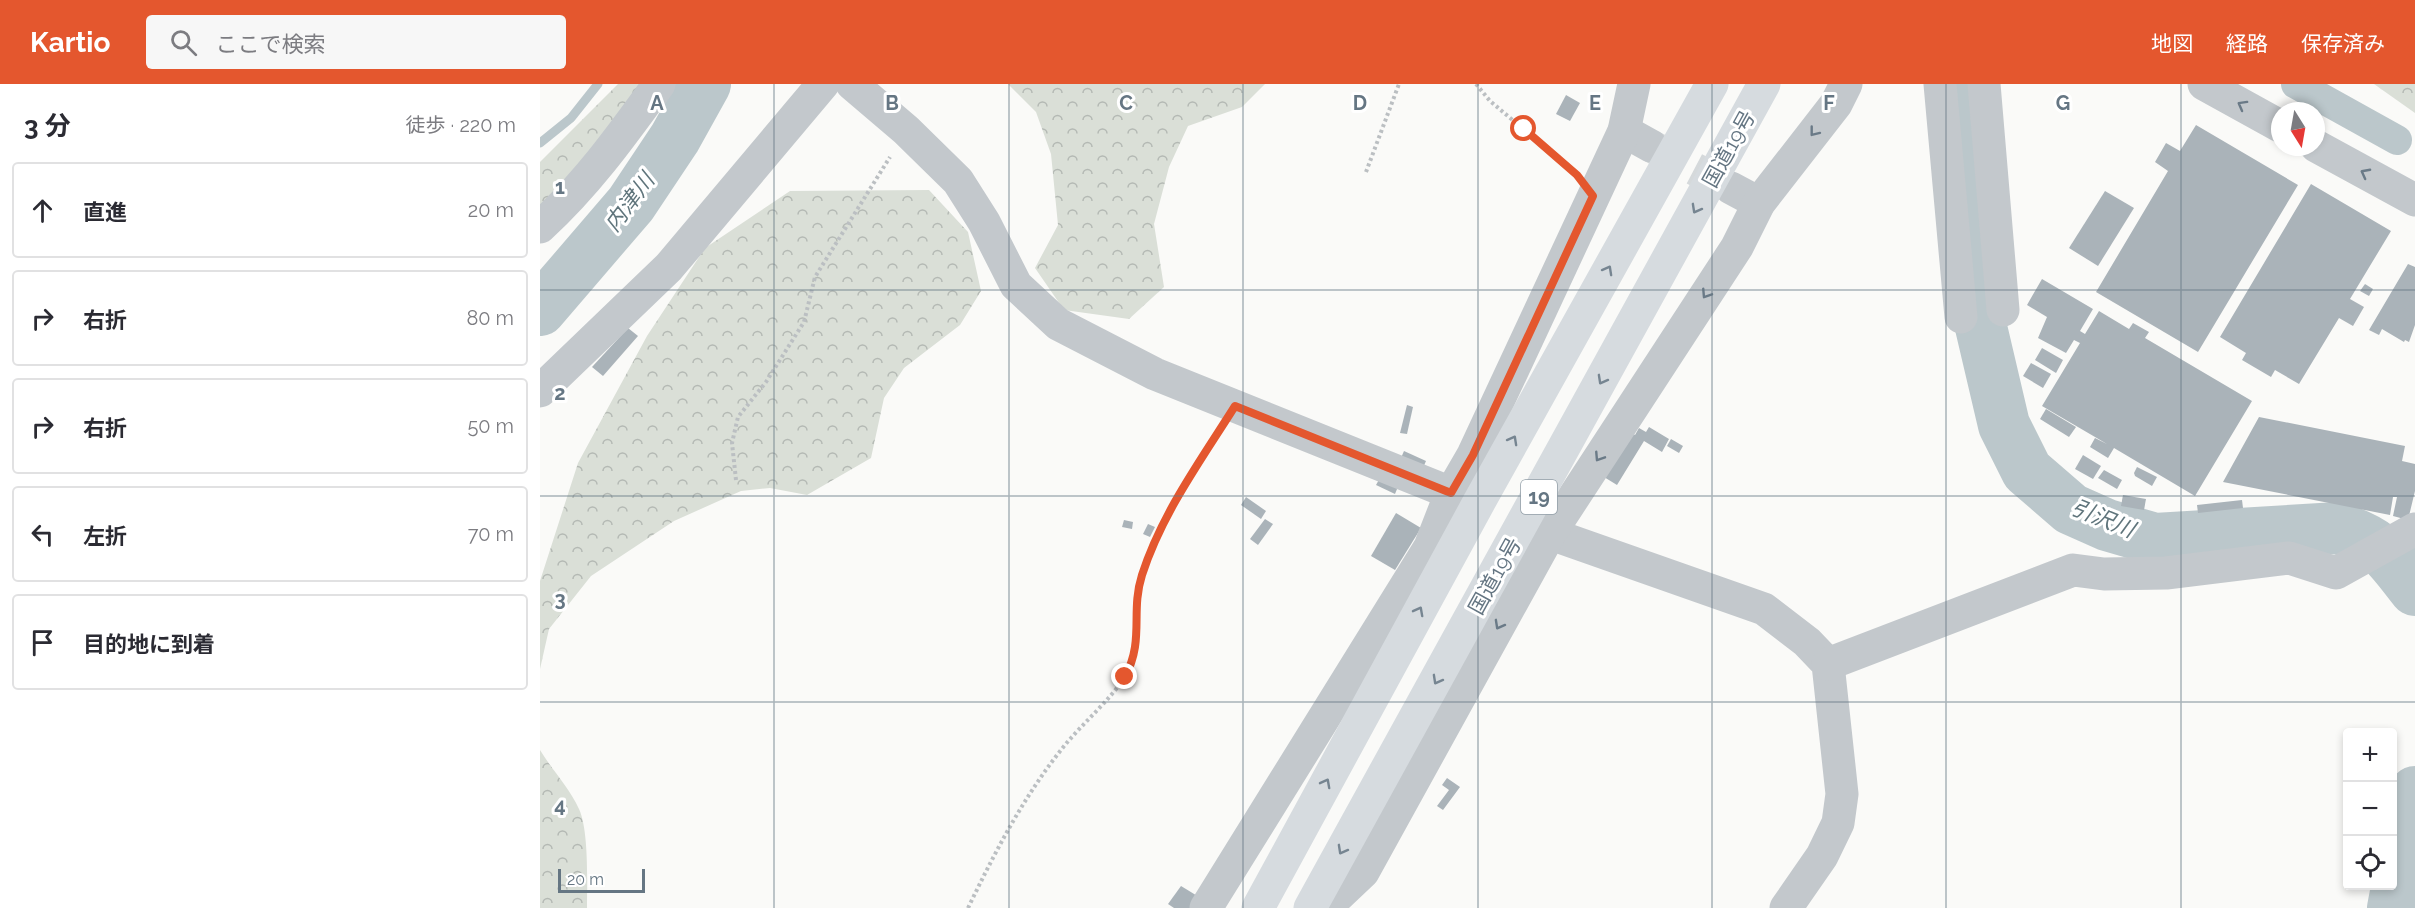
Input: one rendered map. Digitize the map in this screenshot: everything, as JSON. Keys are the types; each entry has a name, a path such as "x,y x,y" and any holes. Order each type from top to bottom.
{"highway":[{"name":"19","path":"1258,908 1464,499 1712,84"},
{"name":"国道19号","path":"1310,908 1536,529 1764,84"}],"street":[{"path":"540,227 599,167 659,84"},
{"path":"540,391 669,267 823,84"},
{"path":"852,84 906,130 958,181 984,222 1016,285 1058,324 1155,374 1464,499"},
{"path":"1206,908 1430,547 1464,499 1473,455 1593,196 1638,139 1634,84"},
{"path":"1325,908 1363,872 1536,529 1737,247 1760,203 1836,104 1846,84"},
{"path":"1940,84 1961,317"},
{"path":"1984,84 2003,310"},
{"path":"2204,84 2271,121"},
{"path":"2325,151 2415,200"},
{"path":"1731,188 1760,203"},
{"path":"1536,529 1764,609 1807,642 1828,664 1842,794 1838,823 1822,856 1786,908"},
{"path":"1828,664 2073,570 2104,574 2166,573 2289,558 2336,573 2408,533"}],"path":[{"path":"1366,172 1399,84"},
{"path":"1476,84 1490,101 1577,175 1593,196"},
{"path":"736,480 732,443 738,417 766,382 804,321 815,278 906,130"},
{"path":"968,908 997,847 1031,791 1065,745 1125,677 1138,643 1135,609 1142,575 1171,509 1235,406"}],"green space":[{"path":"618,84 649,84 603,143 540,206 540,162"},
{"path":"1008,84 1265,84 1242,107 1188,126 1169,167 1154,224 1164,287 1129,319 1064,310 1035,268 1058,225 1051,154 1036,112"},
{"path":"2374,84 2415,84 2415,113"},
{"path":"929,190 968,232 981,291 960,325 904,368 884,398 871,458 807,495 770,488 741,491 674,521 591,576 549,629 540,669 540,581 578,463 647,336 705,248 790,191"},
{"path":"540,750 570,793 582,819 587,857 587,908 540,908"}],"building":[{"path":"1566,95 1580,103 1570,121 1556,114"},
{"path":"2196,125 2298,185 2198,352 2096,292 2168,171 2155,162 2166,143 2180,151"},
{"path":"2311,184 2391,231 2350,299 2364,307 2353,326 2339,318 2299,384 2275,370 2271,377 2242,360 2246,353 2220,337"},
{"path":"2105,191 2134,208 2098,266 2069,248"},
{"path":"2408,264 2415,267 2415,325 2409,342 2405,340 2404,342 2382,329 2379,335 2369,330"},
{"path":"2042,279 2093,309 2080,331 2085,334 2099,311 2129,329 2133,323 2149,332 2145,338 2252,401 2195,496 2114,448 2108,458 2090,447 2095,438 2107,444 2042,406 2080,343 2074,340 2066,353 2038,338 2047,317 2027,305"},
{"path":"2365,284 2373,289 2369,296 2360,291"},
{"path":"628,328 638,336 603,376 592,367"},
{"path":"2042,348 2063,360 2056,373 2035,360"},
{"path":"2031,363 2051,374 2043,388 2023,376"},
{"path":"1407,405 1413,407 1407,434 1400,433"},
{"path":"2046,409 2076,427 2069,437 2040,419"},
{"path":"2259,417 2405,446 2402,461 2415,464 2415,491 2408,520 2393,516 2397,497 2393,497 2390,515 2223,482"},
{"path":"1649,427 1669,439 1662,452 1644,441 1617,485 1604,477 1632,433 1635,435 1639,428 1646,432"},
{"path":"1671,439 1683,446 1679,453 1667,446"},
{"path":"1404,451 1426,461 1423,468 1400,460"},
{"path":"2083,455 2101,466 2093,479 2075,469"},
{"path":"2137,467 2157,477 2152,486 2135,476"},
{"path":"2104,470 2122,480 2117,489 2098,478"},
{"path":"1381,476 1399,484 1395,494 1376,485"},
{"path":"2123,495 2146,499 2144,510 2121,506"},
{"path":"1246,497 1266,511 1261,519 1241,505"},
{"path":"2242,500 2243,508 2198,513 2197,505"},
{"path":"1396,513 1421,528 1395,570 1371,556"},
{"path":"1265,519 1273,524 1258,545 1250,539"},
{"path":"1124,520 1133,522 1132,529 1122,527"},
{"path":"1148,524 1155,527 1150,537 1143,534"},
{"path":"1447,778 1460,787 1443,810 1437,806 1449,790 1442,785"},
{"path":"1181,886 1199,897 1192,908 1174,908 1168,904"}],"waterway":[{"path":"540,143 571,118 598,84"},
{"name":"内津川","path":"540,310 631,204 675,138 705,84"},
{"name":"引沢川","path":"1961,84 1981,327 2004,425 2027,471 2071,509 2107,525 2155,539 2338,528 2365,539 2383,551 2415,590"},
{"path":"2296,84 2397,140"},
{"name":"引沢川","path":"2393,908 2415,792"}],"tunnel":[{"path":"1651,146 1731,188"}],"route":[{"path":"1125,677 1138,643 1135,609 1142,575 1171,509 1235,406 1451,493 1473,455 1593,196 1577,175 1524,129"}]}
